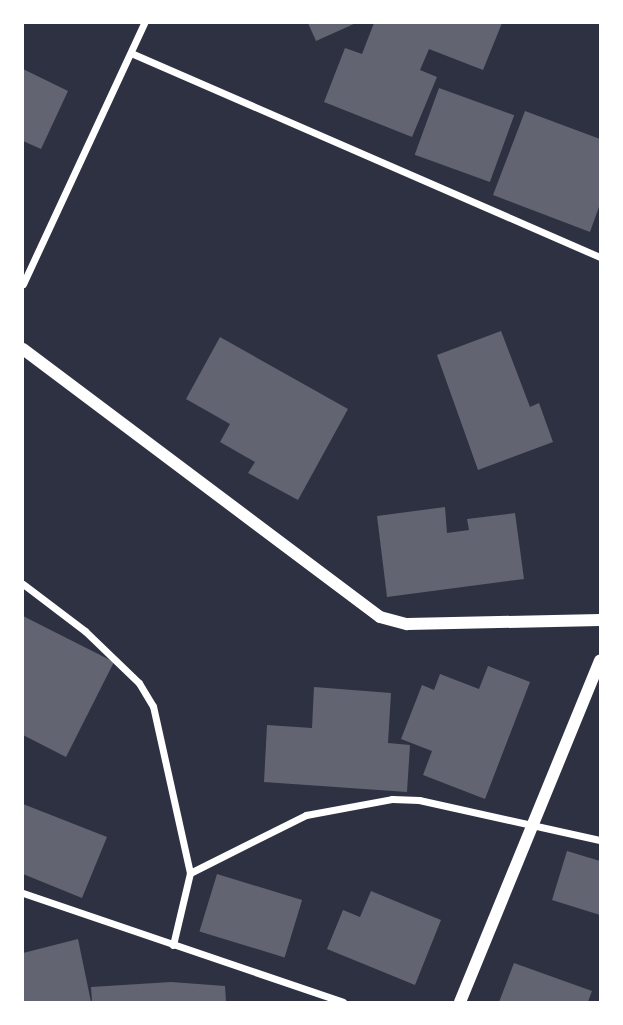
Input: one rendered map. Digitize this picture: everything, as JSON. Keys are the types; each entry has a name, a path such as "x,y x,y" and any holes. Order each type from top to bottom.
{"street":[{"path":"23,284 144,23"},
{"path":"131,53 600,257"},
{"path":"23,349 380,617 407,624 600,620"},
{"path":"23,584 85,631 139,683 153,706 190,873 173,945"},
{"path":"460,1002 600,661"},
{"path":"190,873 306,815 392,799 419,800 600,840"},
{"path":"23,893 343,1002"}],"building":[{"path":"308,23 356,23 316,41"},
{"path":"374,23 502,23 483,70 429,49 420,70 437,77 412,137 324,102 345,48 362,54"},
{"path":"23,69 68,91 41,149 23,141"},
{"path":"439,88 514,115 490,182 415,155"},
{"path":"525,111 600,139 600,204 590,232 493,195"},
{"path":"501,331 530,407 539,403 553,442 478,470 437,355"},
{"path":"220,337 348,409 298,500 248,473 255,462 220,442 230,424 186,399"},
{"path":"445,507 447,533 469,530 467,519 515,513 524,579 387,597 377,516"},
{"path":"23,616 114,662 66,757 23,735"},
{"path":"488,666 530,682 485,799 423,775 432,751 401,739 422,685 434,690 440,674 479,689"},
{"path":"314,687 391,693 388,743 410,745 407,792 264,782 267,725 312,728"},
{"path":"23,804 107,837 82,898 23,874"},
{"path":"567,851 600,861 600,915 552,900"},
{"path":"217,874 302,900 285,957 199,931"},
{"path":"371,891 441,920 415,985 327,949 343,910 360,917"},
{"path":"78,939 91,1002 23,1002 23,953"},
{"path":"514,963 592,991 588,1002 499,1002"},
{"path":"171,982 225,986 226,1002 92,1002 91,987"}]}
